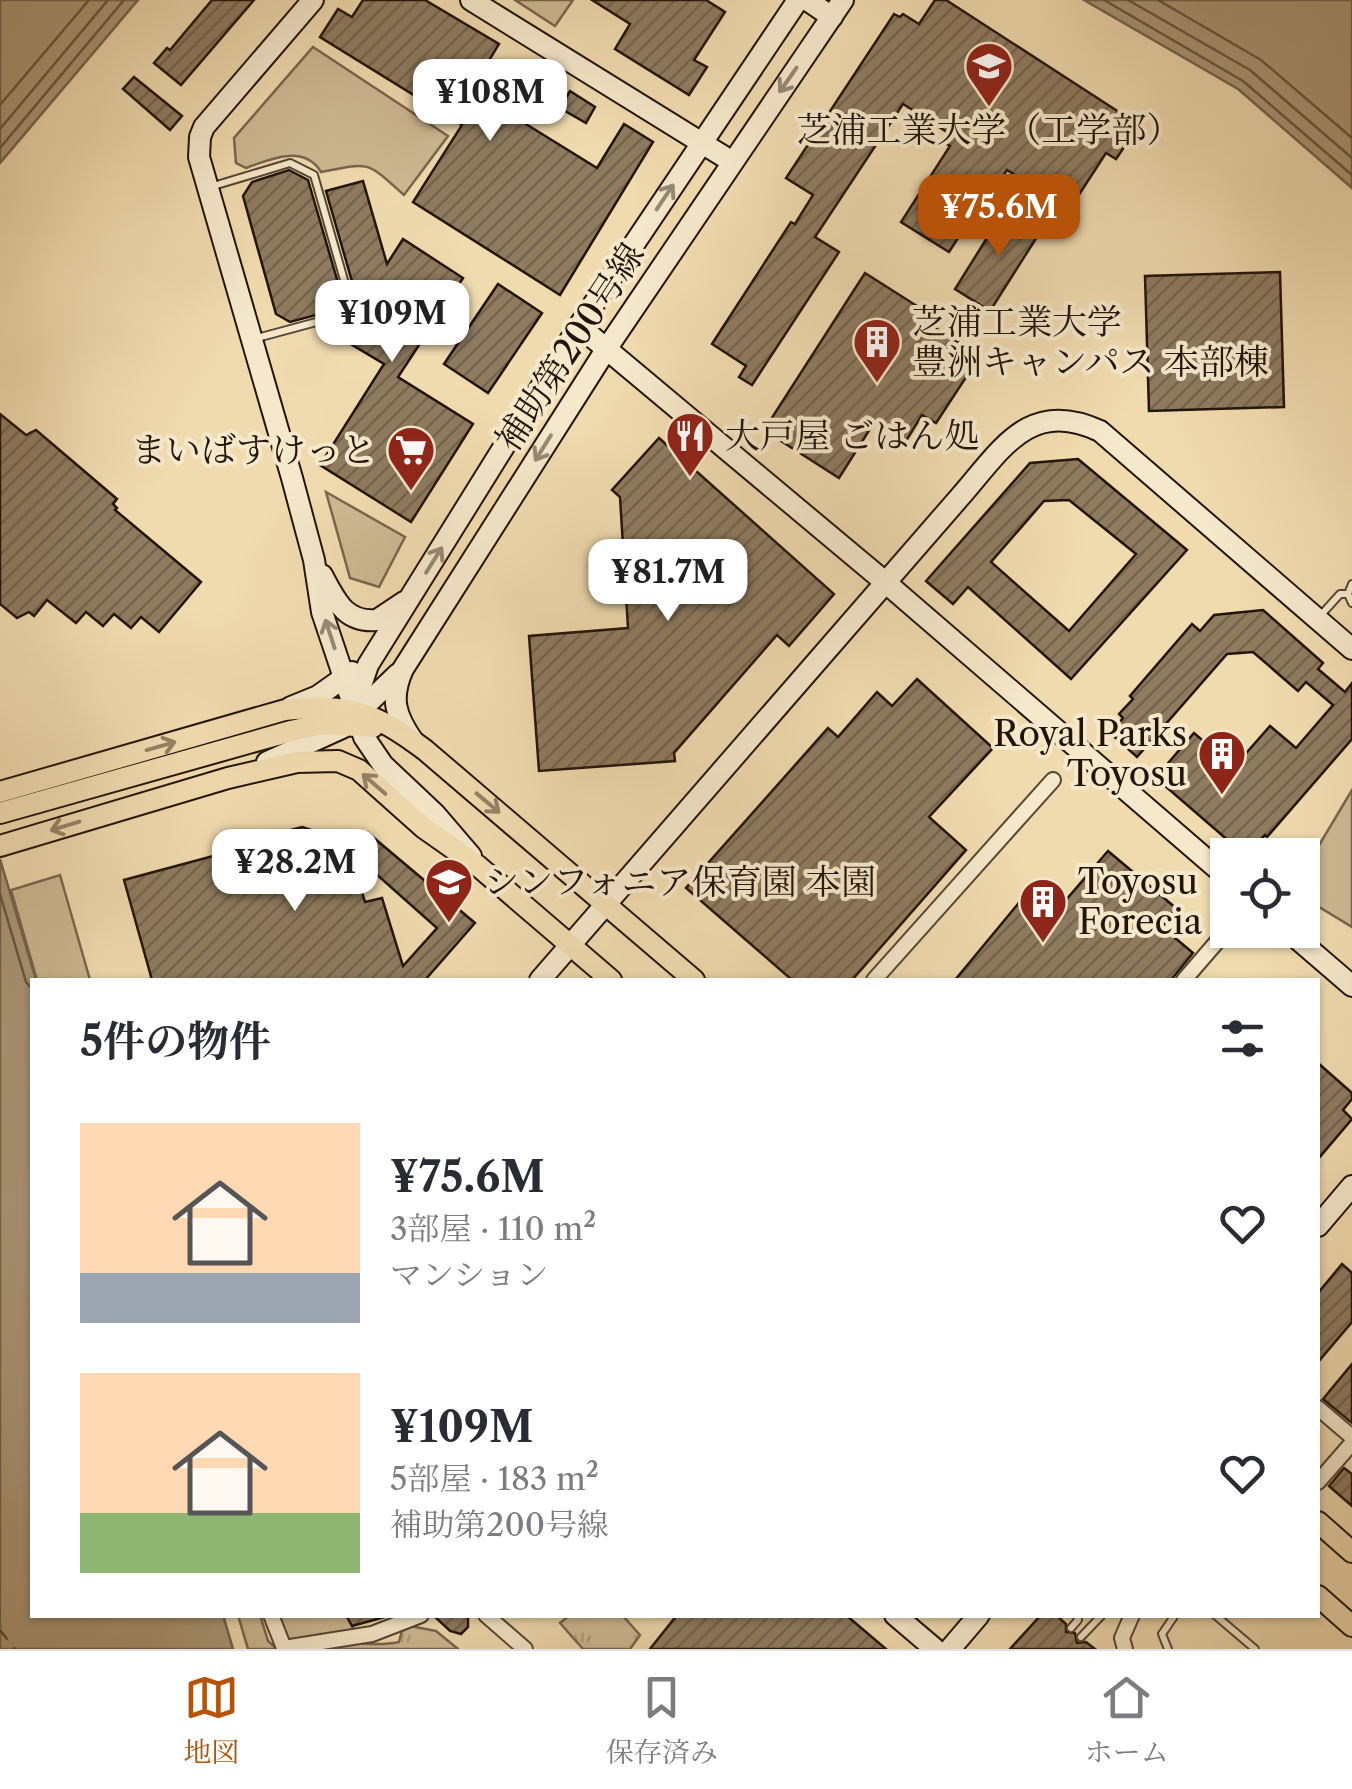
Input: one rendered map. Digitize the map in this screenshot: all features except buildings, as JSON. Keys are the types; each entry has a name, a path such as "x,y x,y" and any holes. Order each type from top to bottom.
{"main road":[{"path":"0,792 285,710 334,708 382,720 413,741 692,978"},
{"path":"0,813 356,716"},
{"path":"0,846 228,778 308,760 348,765 424,828 478,866 608,978"},
{"path":"1320,1524 1352,1552"},
{"path":"1320,1598 1352,1626"}],"street":[{"path":"313,0 204,126 198,146 314,560 322,612 356,716 376,758 436,814 478,866"},
{"path":"471,0 731,161"},
{"name":"補助第200号線","path":"356,716 361,682 412,594 578,326 798,0"},
{"path":"808,0 838,8"},
{"name":"補助第200号線","path":"413,741 395,708 395,688 403,669 606,348 838,8"},
{"path":"578,326 885,582 1210,862"},
{"path":"542,978 885,582 1026,426 1052,419 1077,420 1100,431 1352,650"},
{"path":"314,560 339,606 352,618 378,620 412,594"},
{"path":"285,710 318,696 378,652"},
{"path":"228,778 306,746 356,716 403,669"},
{"path":"876,978 1053,780"},
{"path":"1186,978 1212,948"},
{"path":"1308,948 1352,986"},
{"path":"1320,1224 1352,1186"},
{"path":"1320,1410 1352,1440 1320,1480"},
{"path":"272,1618 284,1648 372,1634 413,1618"},
{"path":"489,1618 525,1649"},
{"path":"899,1618 935,1649"},
{"path":"950,1649 976,1618"},
{"path":"1126,1649 1122,1638 1131,1618"}],"lane":[{"path":"208,188 290,162 314,175 348,294 334,317 252,339"},
{"path":"1317,619 1340,594 1350,598 1352,584"},
{"path":"1071,1628 1078,1618"},
{"path":"1081,1637 1099,1618"},
{"path":"1168,1649 1162,1634 1172,1618"},
{"path":"1219,1618 1255,1649"}],"green space":[{"path":"515,0 573,0 555,26"},
{"path":"313,47 448,136 404,195 367,167 321,172 314,163 296,156 246,168 236,163 234,138"},
{"path":"326,492 405,537 379,587 350,578"},
{"path":"1352,790 1352,927 1320,908 1320,844"},
{"path":"60,875 89,978 36,978 11,890"},
{"path":"239,1618 261,1618 268,1641 277,1649 248,1649"},
{"path":"279,1618 348,1618 356,1633 287,1645"},
{"path":"566,1618 625,1618 640,1635 630,1649 583,1649 560,1623"},
{"path":"410,1626 436,1631 458,1649 301,1649 342,1643 399,1642 402,1630"}],"water":[{"path":"0,0 138,0 0,163"},
{"path":"1084,0 1352,0 1352,188 1238,89"},
{"path":"0,859 35,978 30,978 30,1618 224,1618 233,1649 0,1649"}],"ferry route":[{"path":"0,1630 15,1649"}],"place":[{"name":"芝浦工業大学（工学部）","path":"989,108"},
{"name":"芝浦工業大学 豊洲キャンパス 本部棟","path":"877,384"},
{"name":"大戸屋 ごはん処","path":"690,478"},
{"name":"まいばすけっと","path":"411,492"},
{"name":"Royal Parks Toyosu","path":"1222,796"},
{"name":"シンフォニア保育園 本園","path":"449,924"},
{"name":"Toyosu Forecia","path":"1043,944"}]}
